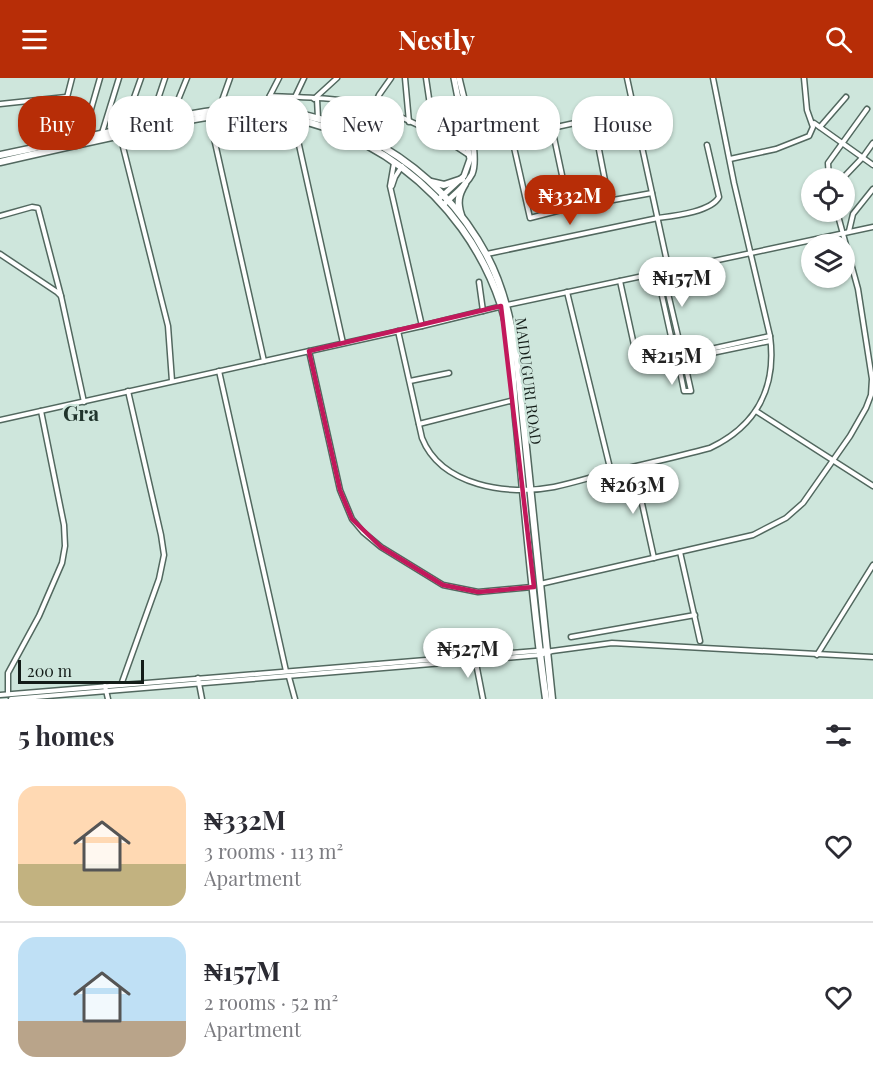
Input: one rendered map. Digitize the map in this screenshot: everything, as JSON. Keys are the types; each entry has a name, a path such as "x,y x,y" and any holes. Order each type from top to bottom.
{"highway":[{"name":"MAIDUGURI ROAD","path":"309,116 350,130 390,150 428,181 471,240 504,305 537,585 546,699"},
{"name":"MAIDUGURI ROAD","path":"309,122 354,138 402,166 462,219 486,255 504,305 517,360 526,489"},
{"name":"MAIDUGURI ROAD","path":"96,135 108,133"},
{"name":"MAIDUGURI ROAD","path":"0,155 31,150"},
{"name":"MAIDUGURI ROAD","path":"0,162 44,150"},
{"path":"428,181 444,185 463,182 458,205 462,219"},
{"name":"MAIDUGURI ROAD","path":"544,652 552,699"}],"main road":[{"path":"454,78 459,96"},
{"path":"459,78 462,96"},
{"path":"463,182 470,150"},
{"path":"443,200 472,173 474,166 471,150"}],"street":[{"path":"66,96 72,78"},
{"path":"95,96 100,78"},
{"path":"102,134 119,78"},
{"path":"135,96 141,78"},
{"path":"159,96 165,78"},
{"path":"180,96 188,78"},
{"path":"224,96 230,78"},
{"path":"295,96 304,78"},
{"path":"316,99 337,78"},
{"path":"379,96 390,78"},
{"path":"405,78 409,122"},
{"path":"426,78 429,96"},
{"path":"627,78 631,96"},
{"path":"398,331 427,450 436,462 453,474 478,484 526,489 552,487 710,448 726,440 743,427 756,411 770,378 772,362 770,338 713,78"},
{"path":"804,78 807,112 813,123 873,165"},
{"path":"270,96 277,79"},
{"path":"820,128 846,97"},
{"path":"309,98 321,99"},
{"path":"316,99 318,118"},
{"path":"0,104 18,102"},
{"path":"828,168 828,163 867,109"},
{"path":"404,120 416,125"},
{"path":"730,159 776,149 804,139 812,131 813,123"},
{"path":"853,168 873,143"},
{"path":"486,255 681,215 715,203 719,197 707,145"},
{"path":"124,150 168,326 172,381"},
{"path":"217,150 264,361"},
{"path":"300,150 343,343"},
{"path":"462,150 470,155"},
{"path":"515,150 530,218 652,192"},
{"path":"557,150 569,208"},
{"path":"599,150 609,201"},
{"path":"643,150 669,271"},
{"path":"394,161 390,178 391,190 422,326"},
{"path":"391,190 402,166"},
{"path":"849,231 850,219 873,189"},
{"path":"0,216 32,207 38,208 59,285 84,402"},
{"path":"309,351 340,490 352,519 381,547 443,585 478,592 537,585 753,535 786,518 803,503 866,408 871,395 872,379 858,289 840,222"},
{"path":"0,420 422,326 504,305 873,227"},
{"path":"0,254 61,296"},
{"path":"663,272 681,348 688,356"},
{"path":"657,273 674,350 671,356 679,366 684,391 691,391 685,364 688,356"},
{"path":"620,281 639,368"},
{"path":"479,282 483,311"},
{"path":"567,292 611,472"},
{"path":"669,324 675,323"},
{"path":"688,356 770,338"},
{"path":"674,350 681,348"},
{"path":"679,366 685,364"},
{"path":"219,371 285,671"},
{"path":"410,381 449,373"},
{"path":"119,690 159,579 164,555 128,391"},
{"path":"419,424 514,400"},
{"path":"10,697 8,673 39,616 62,563 65,546 41,411"},
{"path":"756,411 873,486"},
{"path":"634,467 654,558"},
{"path":"680,552 700,641"},
{"path":"817,655 873,565"},
{"path":"571,637 695,615"},
{"path":"10,697 121,684 544,652 612,643 873,657"},
{"path":"0,695 10,697 106,692 289,677 475,657"},
{"path":"475,657 483,699"},
{"path":"289,677 295,699"},
{"path":"198,678 202,699"},
{"path":"105,686 108,699"}],"highlighted area":[{"path":"501,306 534,587 478,592 443,585 381,547 352,519 340,490 309,351"}],"district":[{"name":"Gra","path":"81,412"}]}
